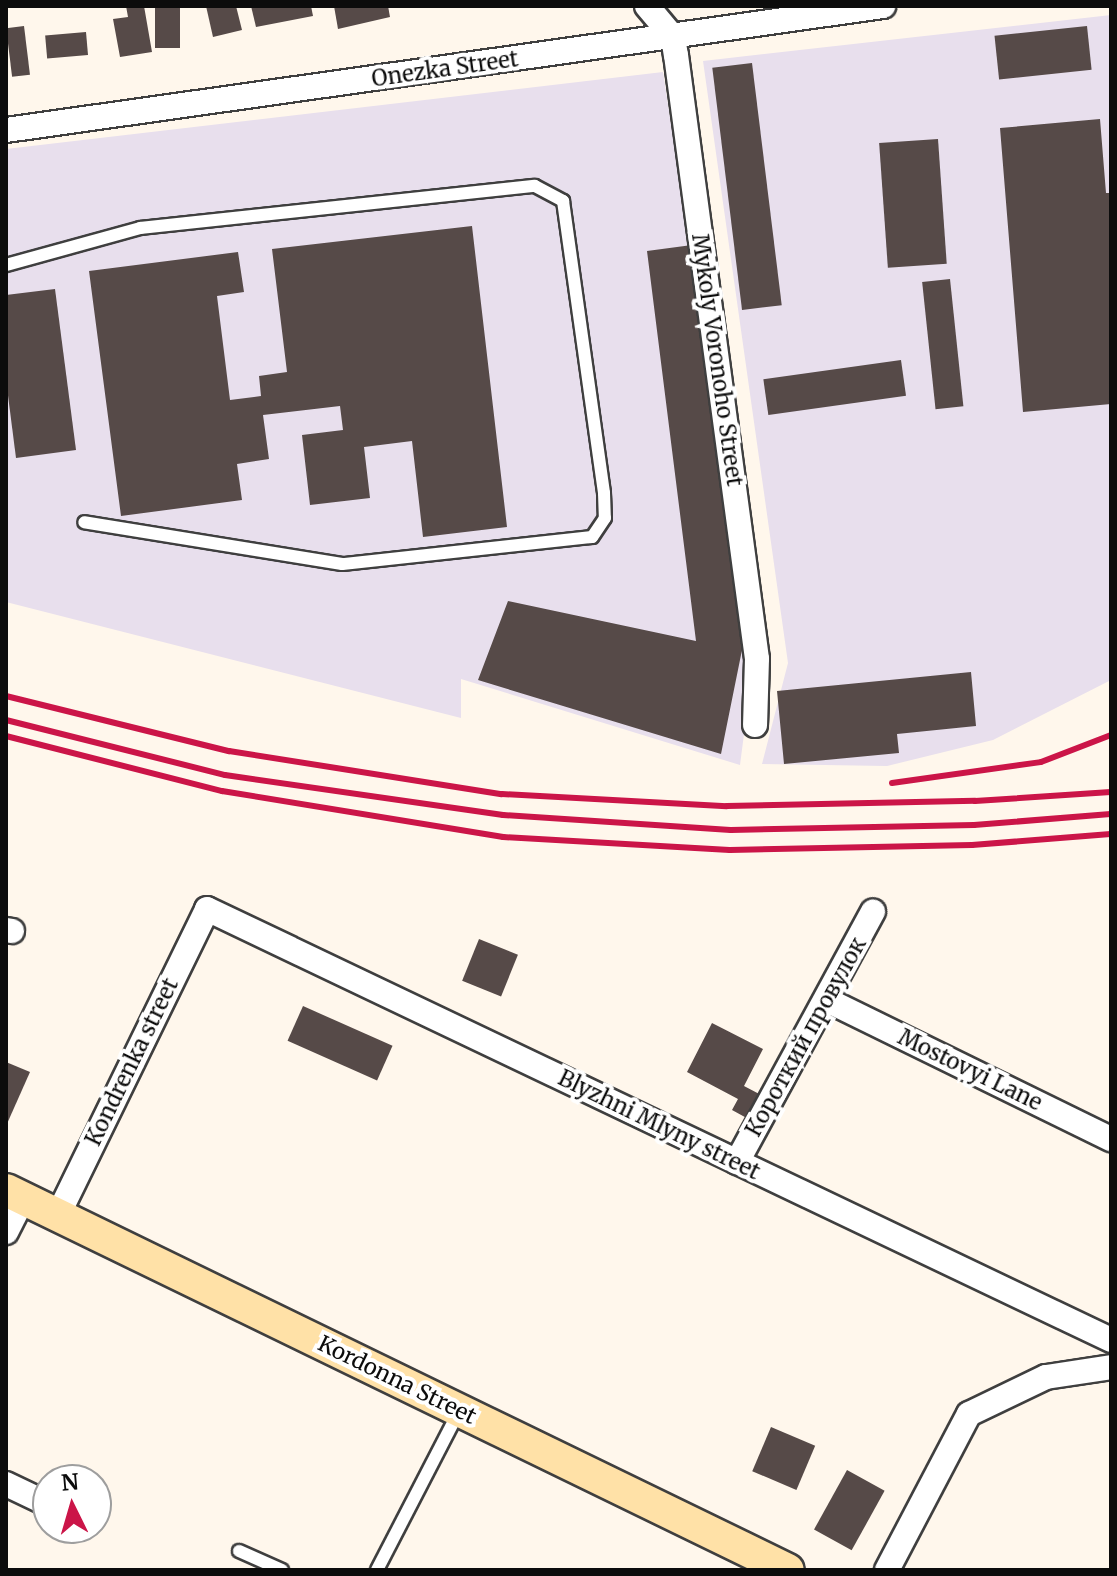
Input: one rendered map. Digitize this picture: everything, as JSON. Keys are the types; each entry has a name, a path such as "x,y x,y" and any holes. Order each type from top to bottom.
{"main road":[{"name":"Kordonna Street","path":"14,1194 788,1570"}],"street":[{"path":"647,6 673,37"},
{"name":"Onezka Street","path":"6,130 883,6"},
{"name":"Mykoly Voronoho Street","path":"673,37 757,659 755,725"},
{"name":"Blyzhni Mlyny street","path":"207,909 1111,1340"},
{"name":"Kondrenka street","path":"58,1215 207,909"},
{"name":"Короткий провулок","path":"737,1162 829,1001 873,912"},
{"name":"Mostovyi Lane","path":"829,1001 1111,1139"},
{"path":"6,1232 14,1194"},
{"path":"887,1570 969,1414 1046,1377 1111,1367"},
{"path":"6,1484 32,1496"}],"lane":[{"path":"6,265 140,228 535,186 563,201 604,493 605,518 592,537 342,564 84,522"},
{"path":"377,1570 459,1410"},
{"path":"239,1551 282,1570"}],"shaded area":[{"path":"1111,15 1111,680 993,740 887,766 762,764 788,663 703,61"},
{"path":"663,72 754,657 740,765 461,679 461,718 6,602 6,149"}],"building":[{"path":"126,6 144,6 152,52 120,57 113,19 128,17"},
{"path":"155,6 180,6 180,48 155,48"},
{"path":"206,6 236,6 242,30 213,37"},
{"path":"251,6 311,6 313,16 256,27"},
{"path":"334,6 388,6 390,17 338,29"},
{"path":"24,26 30,75 12,77 6,28"},
{"path":"1087,26 1092,70 999,79 995,36"},
{"path":"86,32 88,55 47,58 45,36"},
{"path":"752,63 782,305 742,310 712,68"},
{"path":"1100,119 1106,193 1111,193 1111,404 1023,412 1000,128"},
{"path":"938,139 947,264 888,268 879,143"},
{"path":"472,226 507,527 423,537 412,441 364,447 370,498 310,505 302,435 343,430 340,406 263,415 269,459 237,464 242,500 121,516 89,271 238,252 244,292 217,296 230,400 261,396 259,376 287,372 272,249"},
{"path":"692,245 742,650 721,754 478,680 508,601 696,641 647,251"},
{"path":"950,279 963,406 936,409 922,282"},
{"path":"55,289 76,450 16,458 6,380 6,295"},
{"path":"901,360 906,396 768,415 763,379"},
{"path":"971,672 976,726 897,734 899,753 784,764 777,691"},
{"path":"479,939 518,955 501,996 462,981"},
{"path":"303,1006 393,1046 377,1081 288,1041"},
{"path":"712,1023 763,1049 744,1086 767,1098 754,1122 732,1110 738,1099 687,1072"},
{"path":"6,1062 30,1072 6,1126"},
{"path":"771,1427 815,1446 796,1490 752,1471"},
{"path":"847,1470 885,1491 852,1550 814,1529"}],"railway":[{"path":"6,696 229,751 502,794 727,806 975,801 1111,792"},
{"path":"6,720 225,775 503,815 731,830 974,825 1111,814"},
{"path":"892,783 1041,762 1111,735"},
{"path":"6,736 222,791 503,837 730,850 972,845 1111,834"}]}
